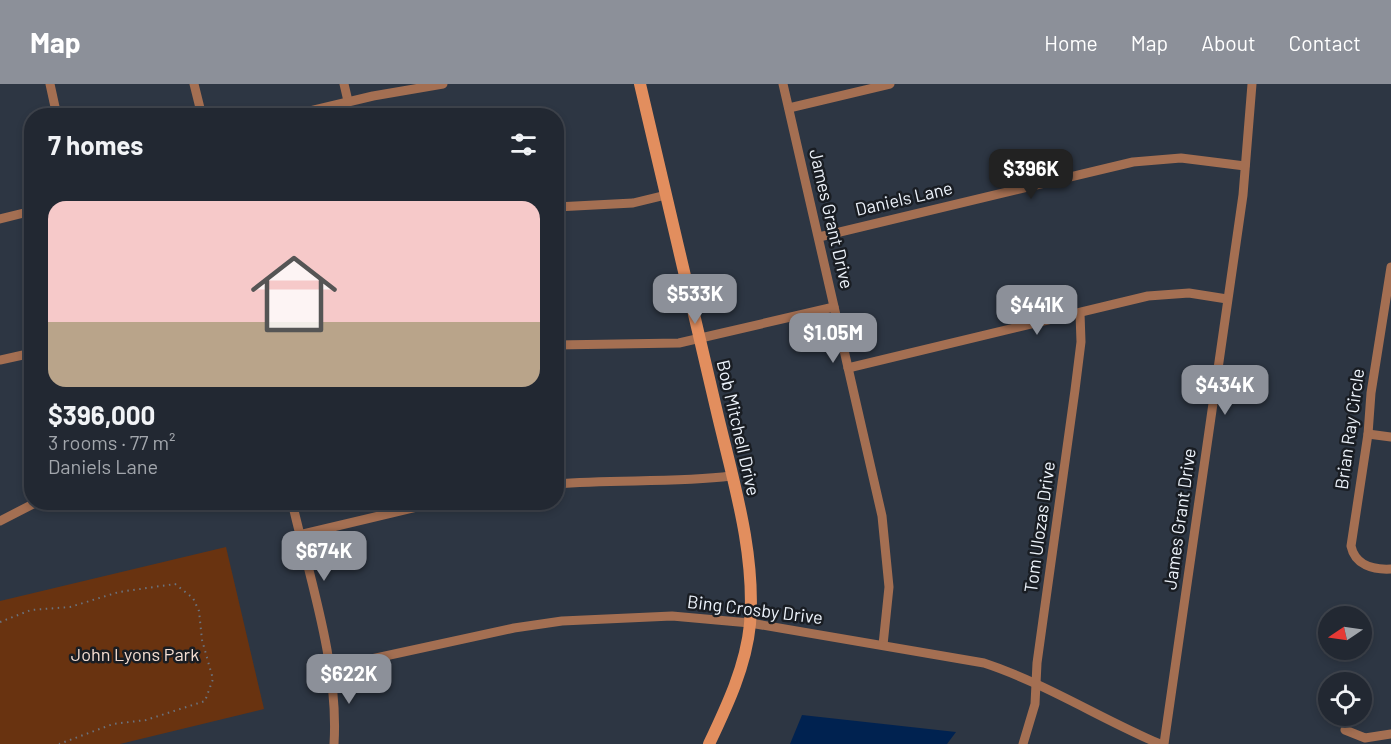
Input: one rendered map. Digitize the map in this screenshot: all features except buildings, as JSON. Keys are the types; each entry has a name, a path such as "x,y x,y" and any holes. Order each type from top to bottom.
{"street":[{"path":"50,84 55,108"},
{"path":"194,84 200,108"},
{"path":"344,84 348,101"},
{"path":"320,108 443,84"},
{"name":"Bob Mitchell Drive","path":"640,84 731,476 749,568 750,623 735,686 709,744"},
{"name":"James Grant Drive","path":"783,84 882,516 889,587 883,645"},
{"path":"789,108 890,84"},
{"name":"James Grant Drive","path":"1162,744 1239,222 1252,84"},
{"name":"Daniels Lane","path":"819,237 1132,162 1181,158 1245,166"},
{"path":"564,207 633,203 666,195"},
{"path":"0,219 24,214"},
{"name":"Brian Ray Circle","path":"1391,267 1389,303 1371,393 1368,434 1351,546 1360,562 1368,567 1391,569"},
{"path":"848,368 1148,296 1178,293 1227,299"},
{"path":"564,345 679,343 834,307"},
{"name":"Tom Ulozas Drive","path":"1023,744 1033,711 1037,686 1037,663 1076,390 1081,342 1080,313"},
{"path":"0,360 24,355"},
{"path":"1368,434 1391,436"},
{"path":"564,483 600,480 697,480 731,476"},
{"path":"0,521 24,509"},
{"path":"294,510 330,668 335,699 334,744"},
{"path":"299,535 404,510"},
{"name":"Bing Crosby Drive","path":"330,668 514,628 562,621 672,616 750,623 984,663 1010,671 1037,686 1162,744"},
{"path":"1345,730 1365,738 1391,734"}],"path":[{"path":"0,622 31,610 70,607 119,592 160,584 175,584 193,598 213,673 212,688 205,701 146,720 113,724 59,744"}],"green space":[{"name":"John Lyons Park","path":"226,547 264,709 120,744 0,744 0,601"}],"water":[{"path":"802,715 956,732 947,744 790,744"}]}
